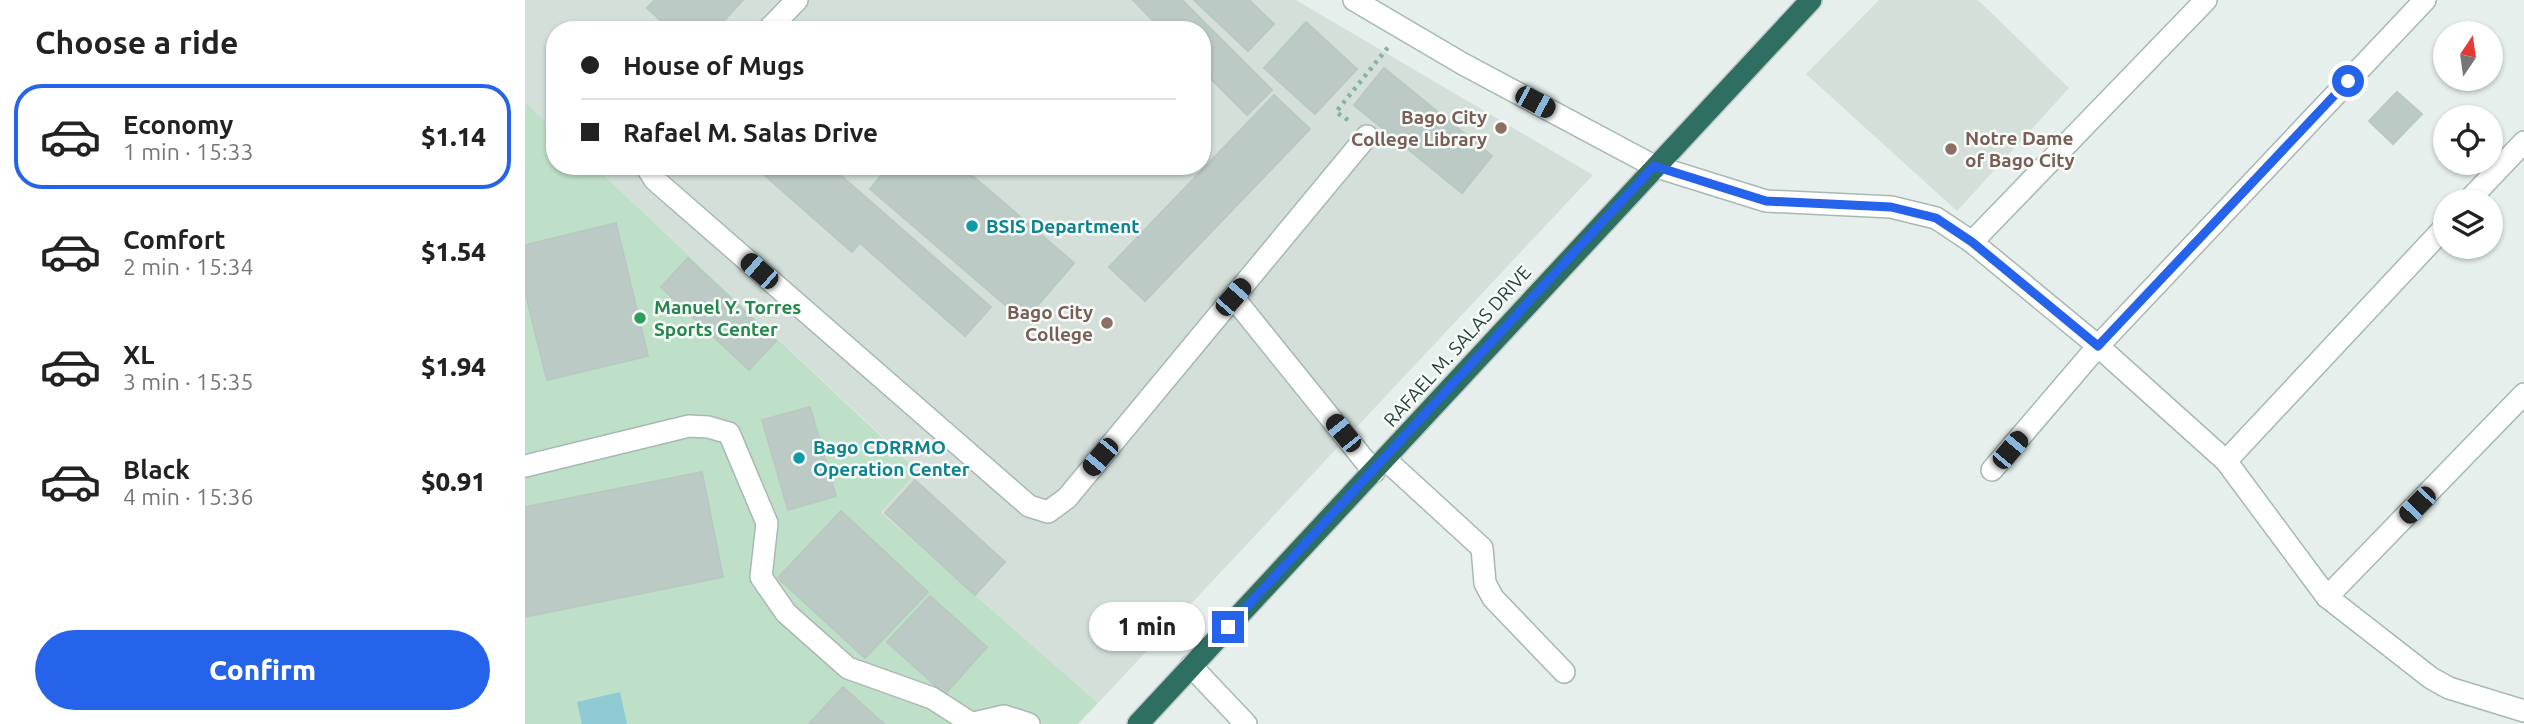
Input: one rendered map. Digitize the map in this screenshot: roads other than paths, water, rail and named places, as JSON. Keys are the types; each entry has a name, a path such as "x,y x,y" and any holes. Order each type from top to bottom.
{"highway":[{"name":"RAFAEL M. SALAS DRIVE","path":"1138,724 1811,0"}],"street":[{"path":"777,21 797,0"},
{"path":"1354,0 1654,166 1766,201 1891,207 1936,218 1972,242 2098,346 2226,461 2327,597 2431,678 2449,688 2524,711"},
{"path":"1972,242 2206,0"},
{"path":"1992,470 2098,346 2425,0"},
{"path":"652,175 1028,506 1048,512 1067,498 1367,136"},
{"path":"2480,189 2524,142"},
{"path":"2226,461 2433,240"},
{"path":"1233,297 1380,466 1482,548 1485,583 1493,598 1564,672"},
{"path":"2327,597 2524,394"},
{"path":"525,466 689,426 729,433 767,523 761,577 786,613 848,668 932,698 970,724 1005,716 1028,724"},
{"path":"1191,666 1246,724"}],"water":[{"path":"620,692 627,724 582,724 577,702"}],"place":[{"name":"Bago City College Library","path":"1501,128"},
{"name":"Notre Dame of Bago City","path":"1951,149"},
{"name":"BSIS Department","path":"972,226"},
{"name":"Manuel Y. Torres Sports Center","path":"640,318"},
{"name":"Bago City College","path":"1107,323"},
{"name":"Bago CDRRMO Operation Center","path":"799,458"}]}
